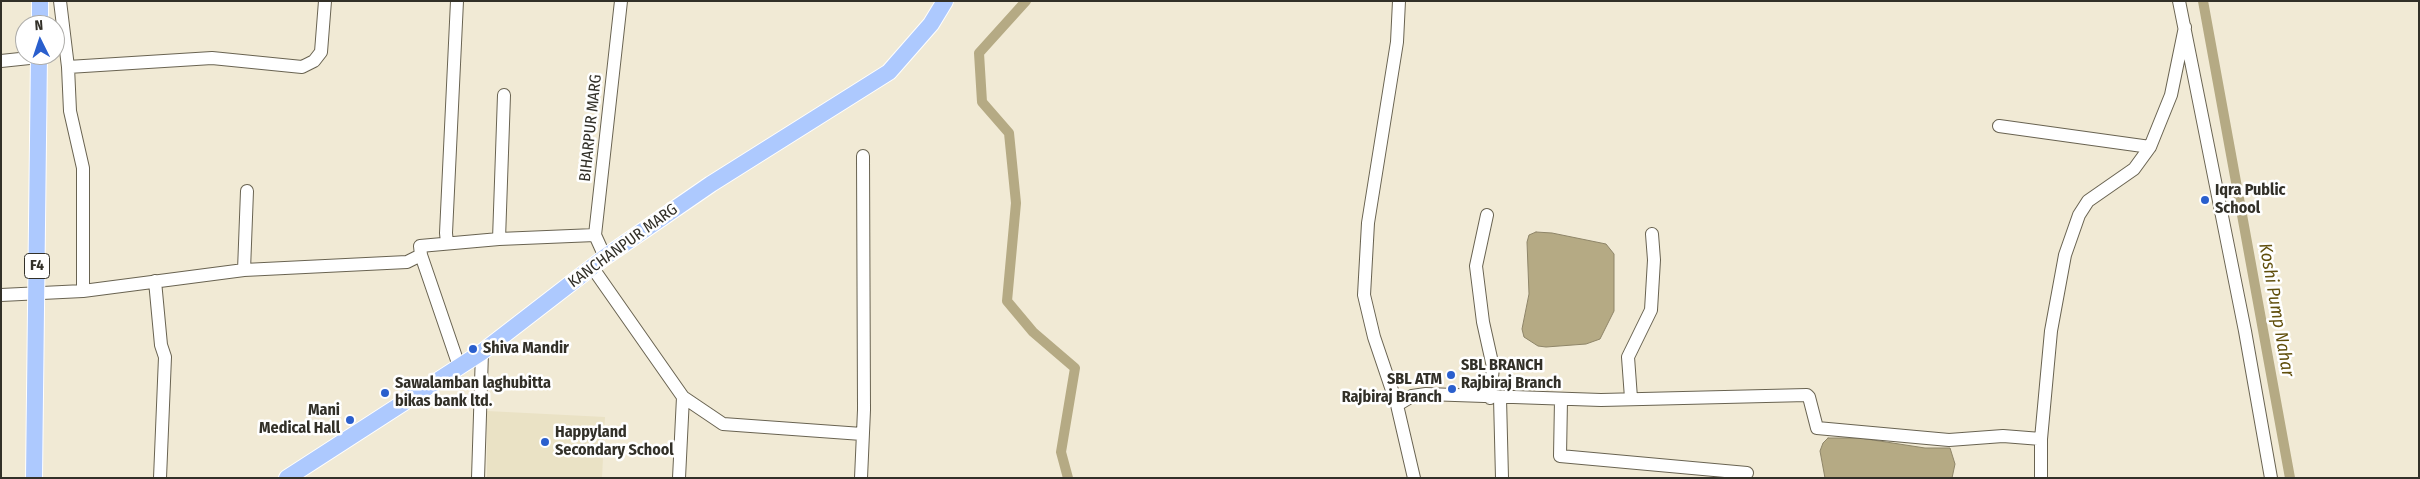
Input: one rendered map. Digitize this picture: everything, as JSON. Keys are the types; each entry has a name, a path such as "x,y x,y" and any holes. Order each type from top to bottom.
{"main road":[{"path":"40,1 40,15"},
{"name":"KANCHANPUR MARG","path":"287,478 482,352 598,262 711,184 889,72 931,24 945,1"},
{"name":"F4","path":"34,478 40,65"}],"street":[{"path":"60,1 68,67 70,110 83,168 83,291"},
{"path":"68,67 212,58 302,67 314,61 321,52 325,1"},
{"path":"447,243 457,1"},
{"name":"BIHARPUR MARG","path":"595,235 621,1"},
{"path":"1399,1 1397,42 1368,223 1364,295 1374,337 1397,405 1414,478"},
{"path":"2179,1 2271,478"},
{"path":"2040,478 2041,440 2051,331 2064,255 2076,223 2088,201 2134,169 2150,147 2171,95 2185,27"},
{"path":"1,61 15,59"},
{"path":"499,239 504,95"},
{"path":"1999,126 2150,147"},
{"path":"861,478 864,410 863,156"},
{"path":"244,270 247,191"},
{"path":"1487,215 1476,266 1483,322 1493,367 1502,478"},
{"path":"1630,398 1628,357 1651,310 1654,260 1652,234"},
{"path":"460,366 421,255 420,246 499,239 595,235 598,262 683,397 723,424 862,434"},
{"path":"1,295 83,291 244,270 407,262 421,255"},
{"path":"155,281 160,345 165,357 160,478"},
{"path":"478,478 482,352"},
{"path":"1397,405 1412,396 1426,394 1561,400 1807,395 1809,396 1817,428 1950,440 2003,436 2041,440"},
{"path":"679,478 683,397"},
{"path":"1561,400 1560,456 1747,473"}],"shaded area":[{"path":"1536,232 1552,233 1606,244 1614,254 1614,311 1600,339 1586,344 1546,347 1538,346 1524,337 1522,329 1529,294 1527,242 1529,235"},
{"name":"Happyland Secondary School","path":"487,411 605,417 602,478 487,478"},
{"path":"1828,438 1860,438 1925,448 1950,448 1955,464 1952,478 1825,478 1820,451 1823,443"}],"waterway":[{"path":"1026,1 979,53 982,102 1009,133 1016,203 1007,301 1033,332 1075,368 1061,452 1068,478"},
{"name":"Koshi Pump Nahar","path":"2203,1 2290,478"}],"place":[{"name":"Iqra Public School","path":"2205,200"},
{"name":"Shiva Mandir","path":"473,349"},
{"name":"SBL BRANCH Rajbiraj Branch","path":"1451,375"},
{"name":"SBL ATM Rajbiraj Branch","path":"1452,389"},
{"name":"Sawalamban laghubitta bikas bank ltd.","path":"385,393"},
{"name":"Mani Medical Hall","path":"350,420"},
{"name":"Happyland Secondary School","path":"545,442"}]}
